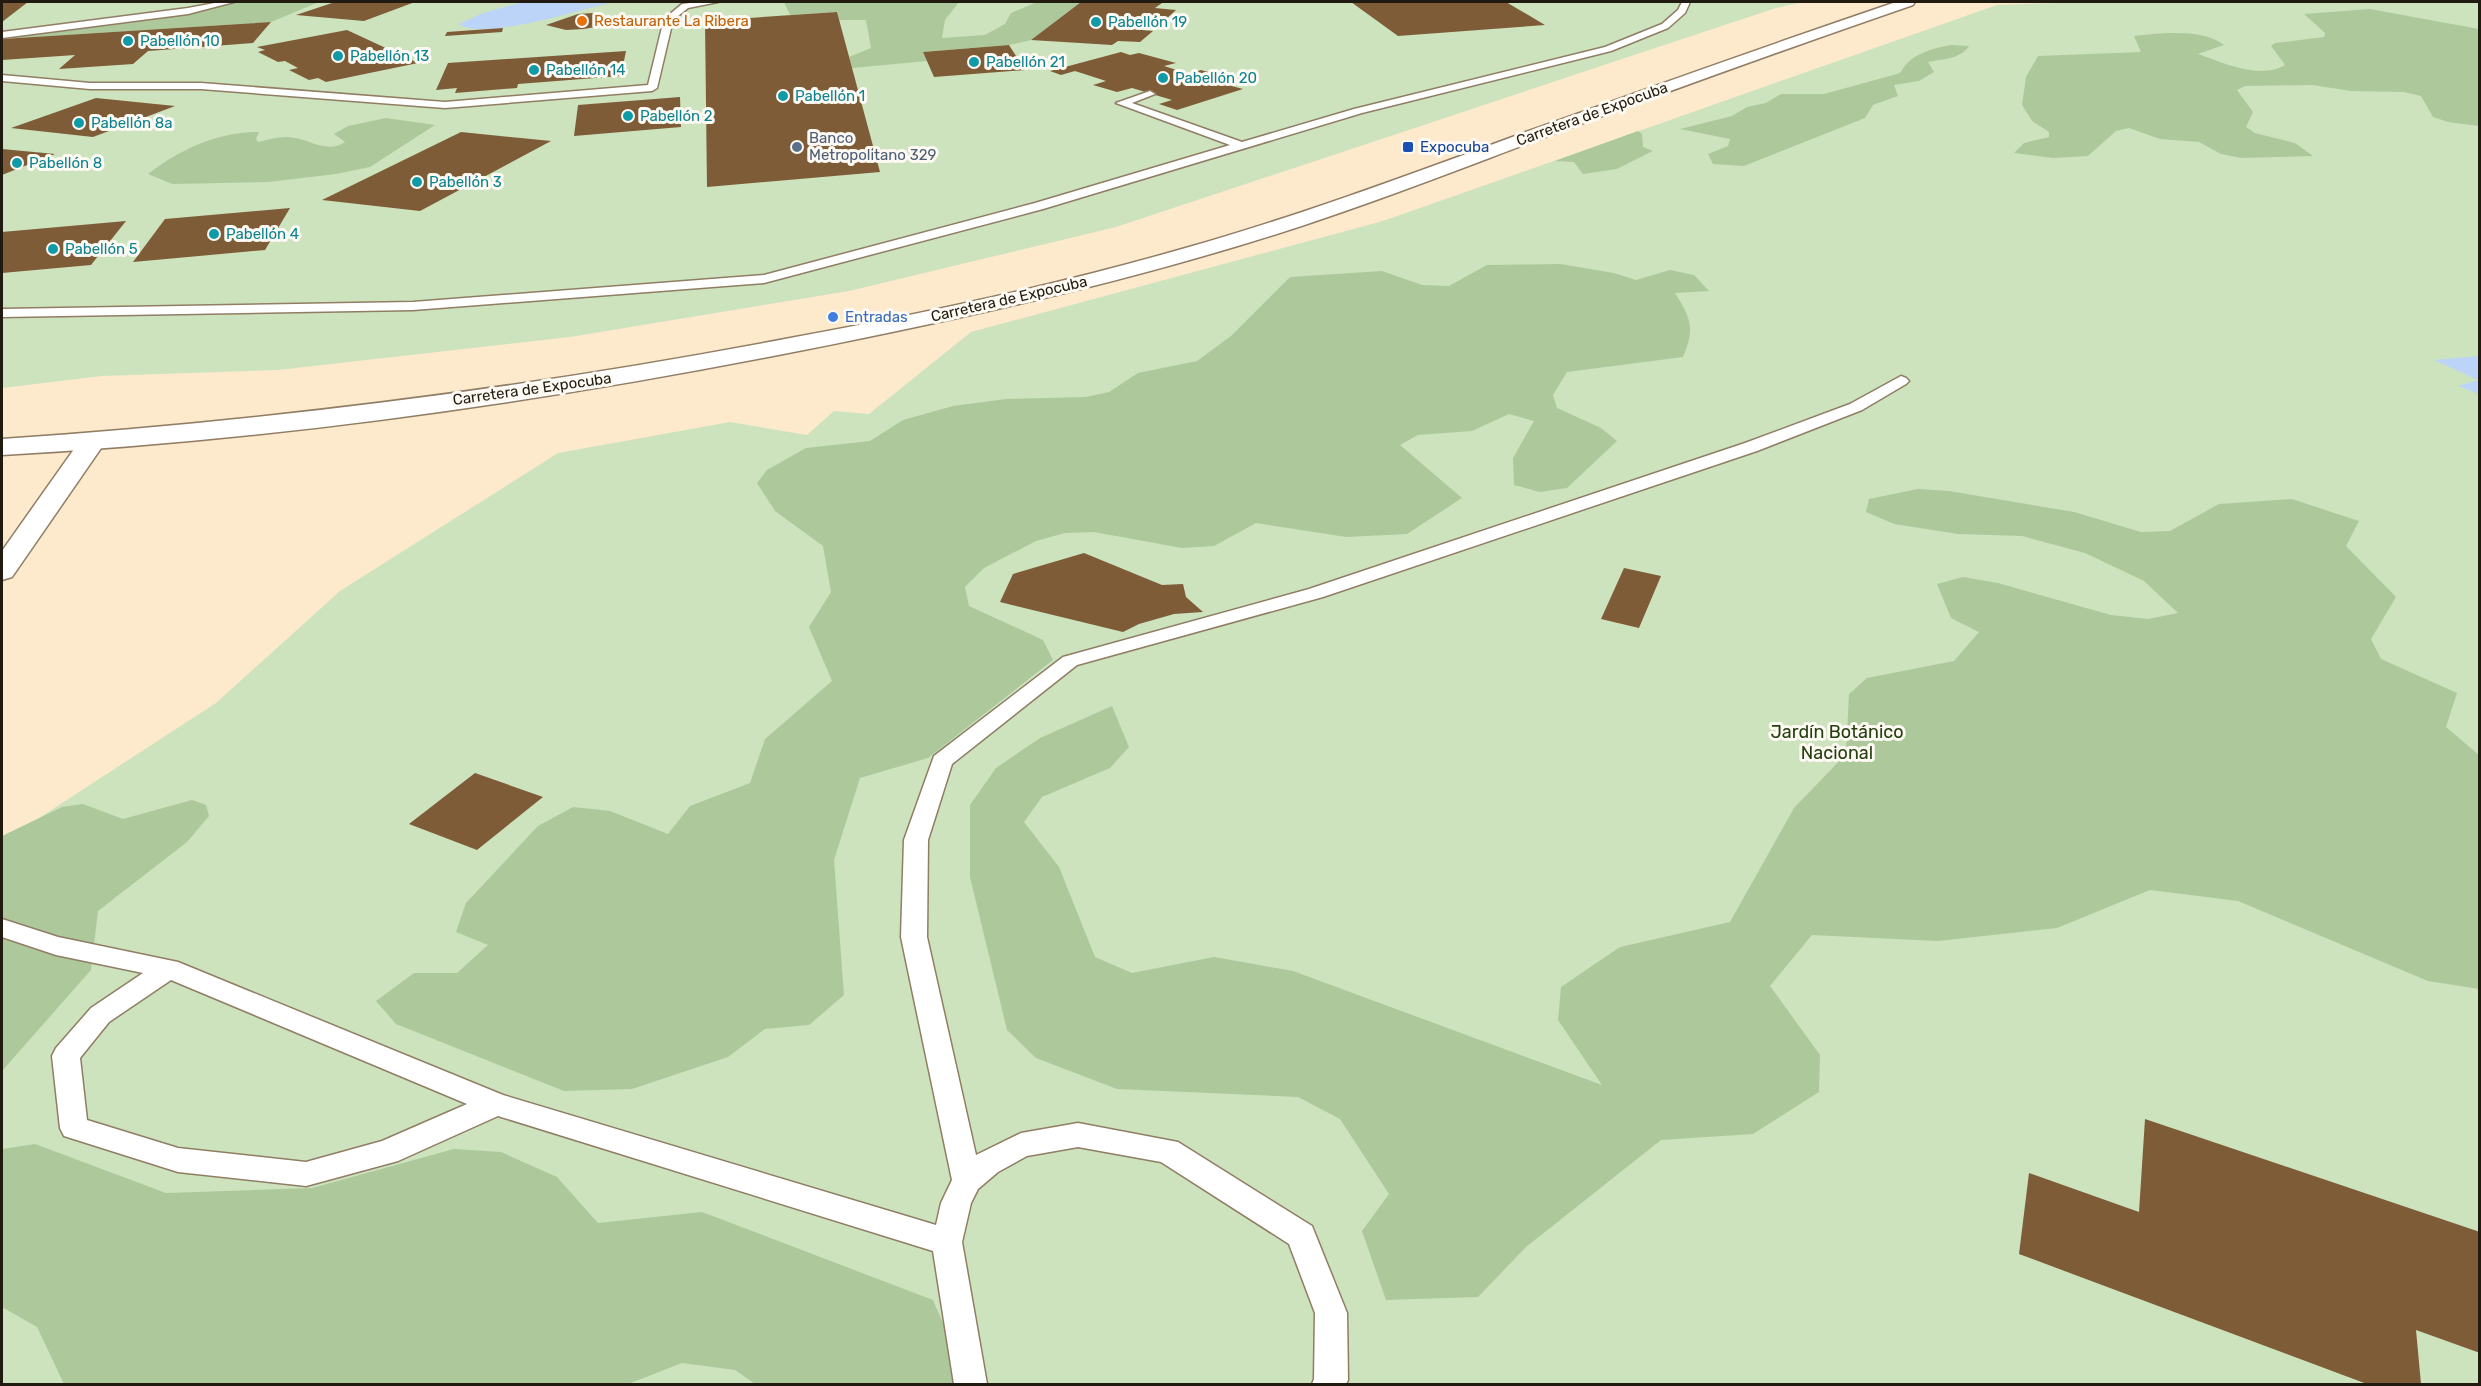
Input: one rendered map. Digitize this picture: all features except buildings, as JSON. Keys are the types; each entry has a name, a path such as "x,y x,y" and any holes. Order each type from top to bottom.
{"main road":[{"name":"Carretera de Expocuba","path":"444,383 742,336 891,308 1078,266 1200,234 1312,197 1630,84 1877,2"},
{"name":"Carretera de Expocuba","path":"2,447 93,441 330,417 657,370 949,314 1121,273 1242,239 1908,2"},
{"path":"2,430 129,421 257,405"},
{"path":"2,571 93,441"}],"lane":[{"path":"2,35 188,11 230,2"},
{"path":"2,78 90,86 201,86 445,105 652,88 669,19 685,6 714,2"},
{"path":"2,313 413,306 764,279 1039,206 1358,111 1608,49 1649,35 1685,8 1686,2"},
{"path":"1150,94 1121,103 1240,145"},
{"path":"967,1180 914,937 916,840 942,761 1070,661 1316,593 1751,447 1856,407 1901,381"},
{"path":"2,928 56,946 170,969 496,1104 947,1242"},
{"path":"170,969 100,1014 66,1056 74,1128 178,1160 306,1174 388,1152 496,1104"},
{"path":"970,1384 947,1242 956,1203 967,1180 988,1163 1021,1145 1078,1135 1168,1151 1301,1235 1331,1313 1331,1380 1329,1384"}],"green space":[{"path":"2,2 1804,2 1776,8 1116,227 849,291 570,337 278,370 102,376 2,388"},
{"path":"239,2 319,2 271,22 2,39 193,12"},
{"path":"784,2 959,2 945,20 942,38 985,35 1005,24 1011,13 1037,2 1081,2 1031,40 1009,45 923,52 927,61 852,68 849,57 871,48 866,20 839,20 837,12 790,15"},
{"name":"Jardín Botánico Nacional","path":"2085,2 2479,2 2479,1384 2,1384 2,842 216,703 340,591 558,453 730,422 807,435 834,411 869,414 971,332 1383,221 1997,5"},
{"path":"2370,9 2479,29 2479,126 2448,122 2433,117 2421,96 2404,92 2351,91 2312,85 2245,86 2237,90 2253,112 2246,127 2255,133 2295,143 2313,156 2241,158 2221,154 2199,142 2160,139 2129,128 2116,131 2088,156 2053,158 2014,153 2024,143 2049,137 2049,132 2032,121 2022,105 2026,77 2038,56 2141,52 2134,36 2181,33 2205,36 2224,45 2198,54 2230,65 2265,71 2285,65 2271,46 2275,43 2324,37 2325,33 2304,14"},
{"path":"1952,45 1969,46 1956,56 1928,62 1934,72 1919,81 1894,85 1898,96 1873,105 1865,118 1744,166 1713,164 1708,154 1728,146 1730,139 1680,129 1732,116 1747,107 1766,103 1781,94 1824,94 1897,74 1916,56"},
{"path":"386,118 435,125 370,167 336,174 268,182 172,184 148,174 187,150 229,135 259,132 256,139 258,142 287,137 331,147 345,142 334,134 348,126"},
{"path":"1638,131 1642,134 1643,147 1653,151 1617,169 1583,174 1574,162 1555,161"},
{"path":"1560,264 1614,273 1636,280 1670,270 1694,275 1709,291 1675,293 1690,324 1689,339 1683,357 1567,372 1553,395 1557,408 1601,428 1617,441 1567,488 1540,492 1514,485 1513,458 1534,421 1509,414 1472,431 1418,435 1400,445 1462,498 1407,534 1346,537 1256,523 1214,546 1182,548 1094,532 1065,533 1036,541 984,568 965,587 969,606 1043,640 1053,660 928,758 860,778 834,860 844,995 809,1025 765,1029 728,1057 632,1089 564,1091 396,1024 376,1001 414,973 457,973 488,945 456,932 466,903 538,826 573,807 610,811 668,834 690,806 750,783 765,739 832,681 809,627 831,592 823,546 775,511 757,483 767,470 806,448 870,441 903,420 953,406 1006,399 1086,397 1109,392 1138,373 1197,361 1231,336 1290,277 1382,271 1422,285 1449,286 1487,265"},
{"path":"1918,489 1949,491 2074,512 2141,532 2170,531 2219,504 2292,499 2359,521 2346,546 2396,597 2371,639 2381,659 2457,693 2446,727 2479,755 2479,989 2428,981 2238,901 2150,890 2057,928 1938,941 1812,935 1770,986 1820,1055 1819,1092 1753,1134 1661,1140 1526,1247 1478,1297 1386,1300 1362,1231 1389,1194 1340,1119 1298,1097 1117,1089 1036,1058 1007,1030 970,877 970,805 996,768 1040,738 1112,706 1129,747 1110,768 1042,797 1024,822 1059,867 1095,957 1132,973 1214,957 1293,971 1602,1085 1558,1020 1561,987 1620,947 1730,922 1794,808 1846,754 1849,694 1867,678 1954,661 1979,632 1951,618 1937,584 1963,577 1998,583 2111,615 2148,619 2178,613 2144,581 2085,553 2022,536 1958,534 1894,524 1866,512 1869,499"},
{"path":"192,800 206,805 209,816 187,842 98,911 91,970 2,1071 2,836 62,807 83,804 123,819"},
{"path":"35,1144 166,1193 312,1188 454,1149 501,1152 557,1177 598,1223 702,1212 933,1300 969,1384 755,1384 735,1370 682,1363 628,1384 64,1384 37,1327 2,1307 2,1149"}],"water":[{"path":"523,2 614,2 510,27 471,28 459,24 483,13"},
{"path":"2479,356 2479,394 2458,386 2478,380 2434,360"}],"place":[{"name":"Restaurante La Ribera","path":"582,21"},
{"name":"Pabellón 19","path":"1096,22"},
{"name":"Pabellón 10","path":"128,41"},
{"name":"Pabellón 13","path":"338,56"},
{"name":"Pabellón 21","path":"974,62"},
{"name":"Pabellón 14","path":"534,70"},
{"name":"Pabellón 20","path":"1163,78"},
{"name":"Pabellón 1","path":"783,96"},
{"name":"Pabellón 2","path":"628,116"},
{"name":"Pabellón 8a","path":"79,123"},
{"name":"Banco Metropolitano 329","path":"797,147"},
{"name":"Expocuba","path":"1408,147"},
{"name":"Pabellón 8","path":"17,163"},
{"name":"Pabellón 3","path":"417,182"},
{"name":"Pabellón 4","path":"214,234"},
{"name":"Pabellón 5","path":"53,249"},
{"name":"Entradas","path":"833,317"}]}
